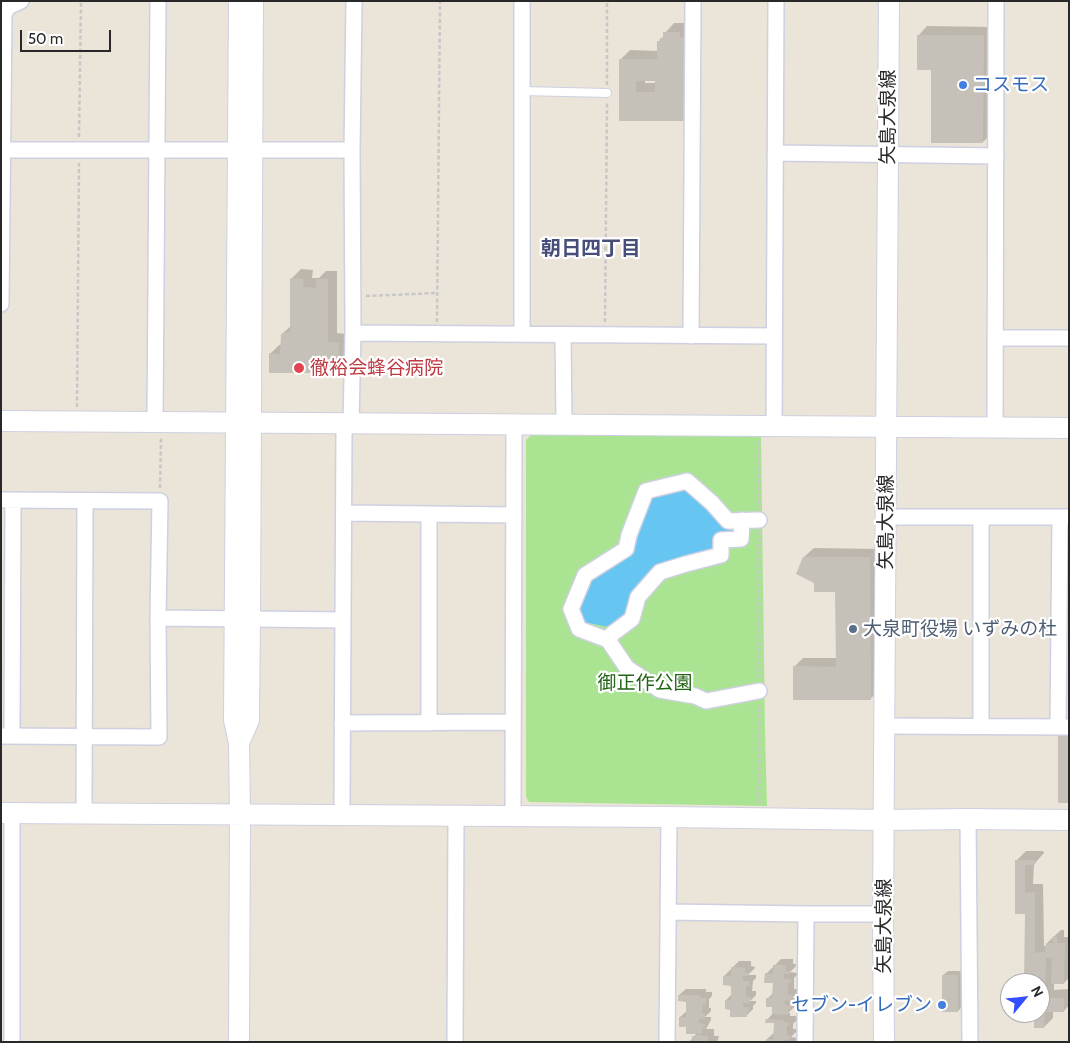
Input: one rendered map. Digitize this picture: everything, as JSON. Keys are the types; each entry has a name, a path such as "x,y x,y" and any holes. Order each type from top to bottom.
{"street":[{"path":"1,304 4,14 8,7 21,1"},
{"path":"158,1 158,422"},
{"path":"239,1 245,150 243,618 234,720 239,743 239,1042"},
{"path":"245,150 253,1"},
{"path":"342,804 344,513 353,334 352,150 354,1"},
{"path":"522,1 522,334"},
{"path":"691,336 693,1"},
{"path":"766,426 774,336 776,1"},
{"name":"矢島大泉線","path":"884,1042 889,1"},
{"path":"994,427 996,1"},
{"path":"2,150 352,150"},
{"path":"775,153 996,156"},
{"path":"353,334 774,336"},
{"path":"563,335 564,424"},
{"path":"995,338 1069,338"},
{"path":"1,421 244,422 348,427 564,424 1069,428"},
{"path":"514,424 514,816"},
{"path":"759,520 728,521 712,503 687,481 646,492 632,526 626,549 585,576 571,609 579,629 608,640 628,668 660,690 695,696 706,701 759,691"},
{"path":"7,500 84,501 160,502 158,618 159,737 6,736 7,500"},
{"path":"84,501 84,814"},
{"path":"344,513 514,515"},
{"path":"429,514 429,723"},
{"path":"885,726 1063,727 1064,517 886,517"},
{"path":"981,517 981,726"},
{"path":"608,640 612,634 632,619 638,596 660,572 721,556 721,540 741,539 742,520"},
{"path":"158,618 343,620"},
{"path":"342,723 514,722"},
{"path":"12,1042 7,813 1069,820"},
{"path":"456,816 456,1042"},
{"path":"667,1042 669,817"},
{"path":"968,819 970,1042"},
{"path":"669,912 884,914"},
{"path":"805,1042 806,914"}],"lane":[{"path":"522,92 607,93"}],"path":[{"path":"76,421 81,1"},
{"path":"437,334 440,1"},
{"path":"605,335 607,1"},
{"path":"352,296 437,293"},
{"path":"158,422 160,502"},
{"path":"759,807 759,520 766,426"}],"green space":[{"name":"御正作公園","path":"531,435 761,436 767,806 529,802 526,797 526,440"}],"water":[{"path":"669,489 686,489 704,501 711,514 722,525 736,525 736,537 718,555 657,567 628,616 609,627 583,622 578,617 585,590 602,568 623,560 634,545 637,523 649,500"}],"building":[{"path":"663,32 680,32 680,37 684,37 684,121 619,121 619,59 657,59 657,41 663,38","holes":["636,81 655,81 655,92 636,92"]},
{"path":"917,35 984,35 983,143 931,143 931,70 917,70"},
{"path":"290,278 304,279 303,287 316,288 316,279 328,279 328,342 339,343 338,373 269,373 269,353 280,355 281,334 290,332"},
{"name":"大泉町役場 いずみの杜","path":"803,557 870,557 871,700 793,700 793,666 836,667 835,592 814,592 814,583 796,574"},
{"path":"1058,736 1069,736 1069,803 1058,803"},
{"path":"1015,860 1034,860 1036,863 1034,865 1025,865 1025,893 1035,892 1035,953 1045,952 1046,943 1053,943 1053,936 1057,937 1057,943 1065,943 1064,984 1051,984 1052,958 1046,958 1046,973 1024,973 1025,914 1015,914"},
{"path":"773,965 786,965 786,971 790,971 790,974 784,974 784,979 791,979 791,983 788,983 788,995 792,995 791,1001 785,1000 785,1005 791,1005 791,1009 788,1009 788,1015 772,1014 772,1007 766,1007 766,998 772,998 773,983 764,983 765,973 773,974"},
{"path":"731,967 745,968 745,973 749,973 748,976 743,976 743,981 749,981 750,986 746,986 746,997 750,997 750,1003 743,1003 743,1007 749,1007 747,1017 730,1017 730,1010 725,1009 725,1000 731,1000 731,986 723,985 723,976 731,976"},
{"path":"942,975 958,975 958,1012 942,1012"},
{"path":"678,995 700,995 699,998 706,998 702,1014 705,1014 705,1019 699,1019 698,1023 705,1024 705,1028 702,1028 702,1034 686,1034 686,1027 679,1027 679,1017 686,1017 686,1002 678,1001"},
{"path":"1050,998 1064,998 1064,1012 1050,1012"},
{"path":"766,1019 784,1020 784,1022 790,1023 790,1025 787,1025 787,1035 790,1036 790,1040 766,1042 766,1039 773,1039 774,1023 765,1023"},
{"path":"1034,1023 1044,1023 1044,1028 1034,1028"},
{"path":"696,1035 708,1036 707,1042 692,1042 692,1036 696,1037"}],"place":[{"name":"コスモス","path":"963,85"},
{"name":"徹裕会蜂谷病院","path":"299,368"},
{"name":"大泉町役場 いずみの杜","path":"853,629"},
{"name":"セブン-イレブン","path":"942,1005"}],"district":[{"name":"朝日四丁目","path":"591,249"}]}
